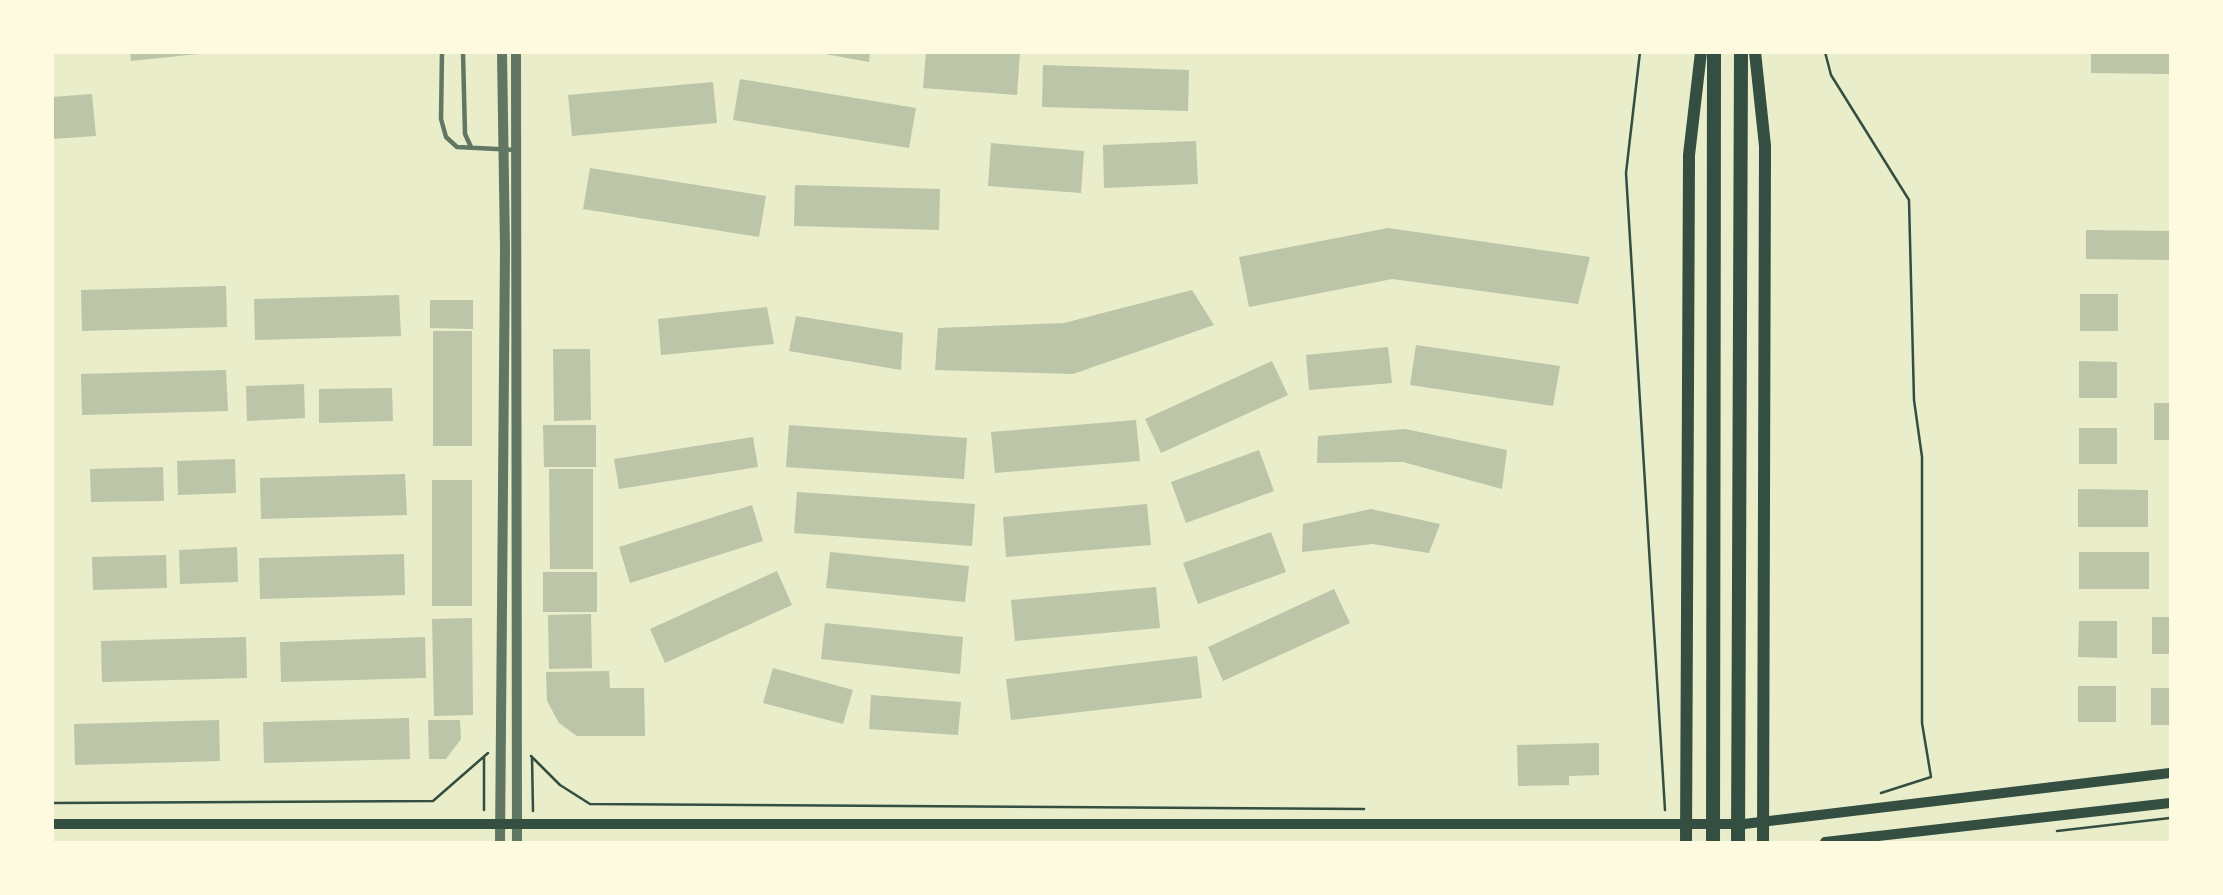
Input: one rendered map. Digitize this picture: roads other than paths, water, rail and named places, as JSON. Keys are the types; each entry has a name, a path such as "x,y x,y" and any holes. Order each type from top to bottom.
{"highway":[{"path":"1713,842 1714,52"},
{"path":"1738,842 1741,52"}],"main road":[{"path":"1686,842 1689,155 1701,52"},
{"path":"1755,52 1765,146 1763,842"},
{"path":"52,824 1744,824 2171,774"},
{"path":"1825,842 2171,803"}],"street":[{"path":"500,842 502,52"},
{"path":"516,52 517,842"}],"lane":[{"path":"442,52 442,118 446,137 457,147 516,150"},
{"path":"463,52 465,134 471,148"}]}
